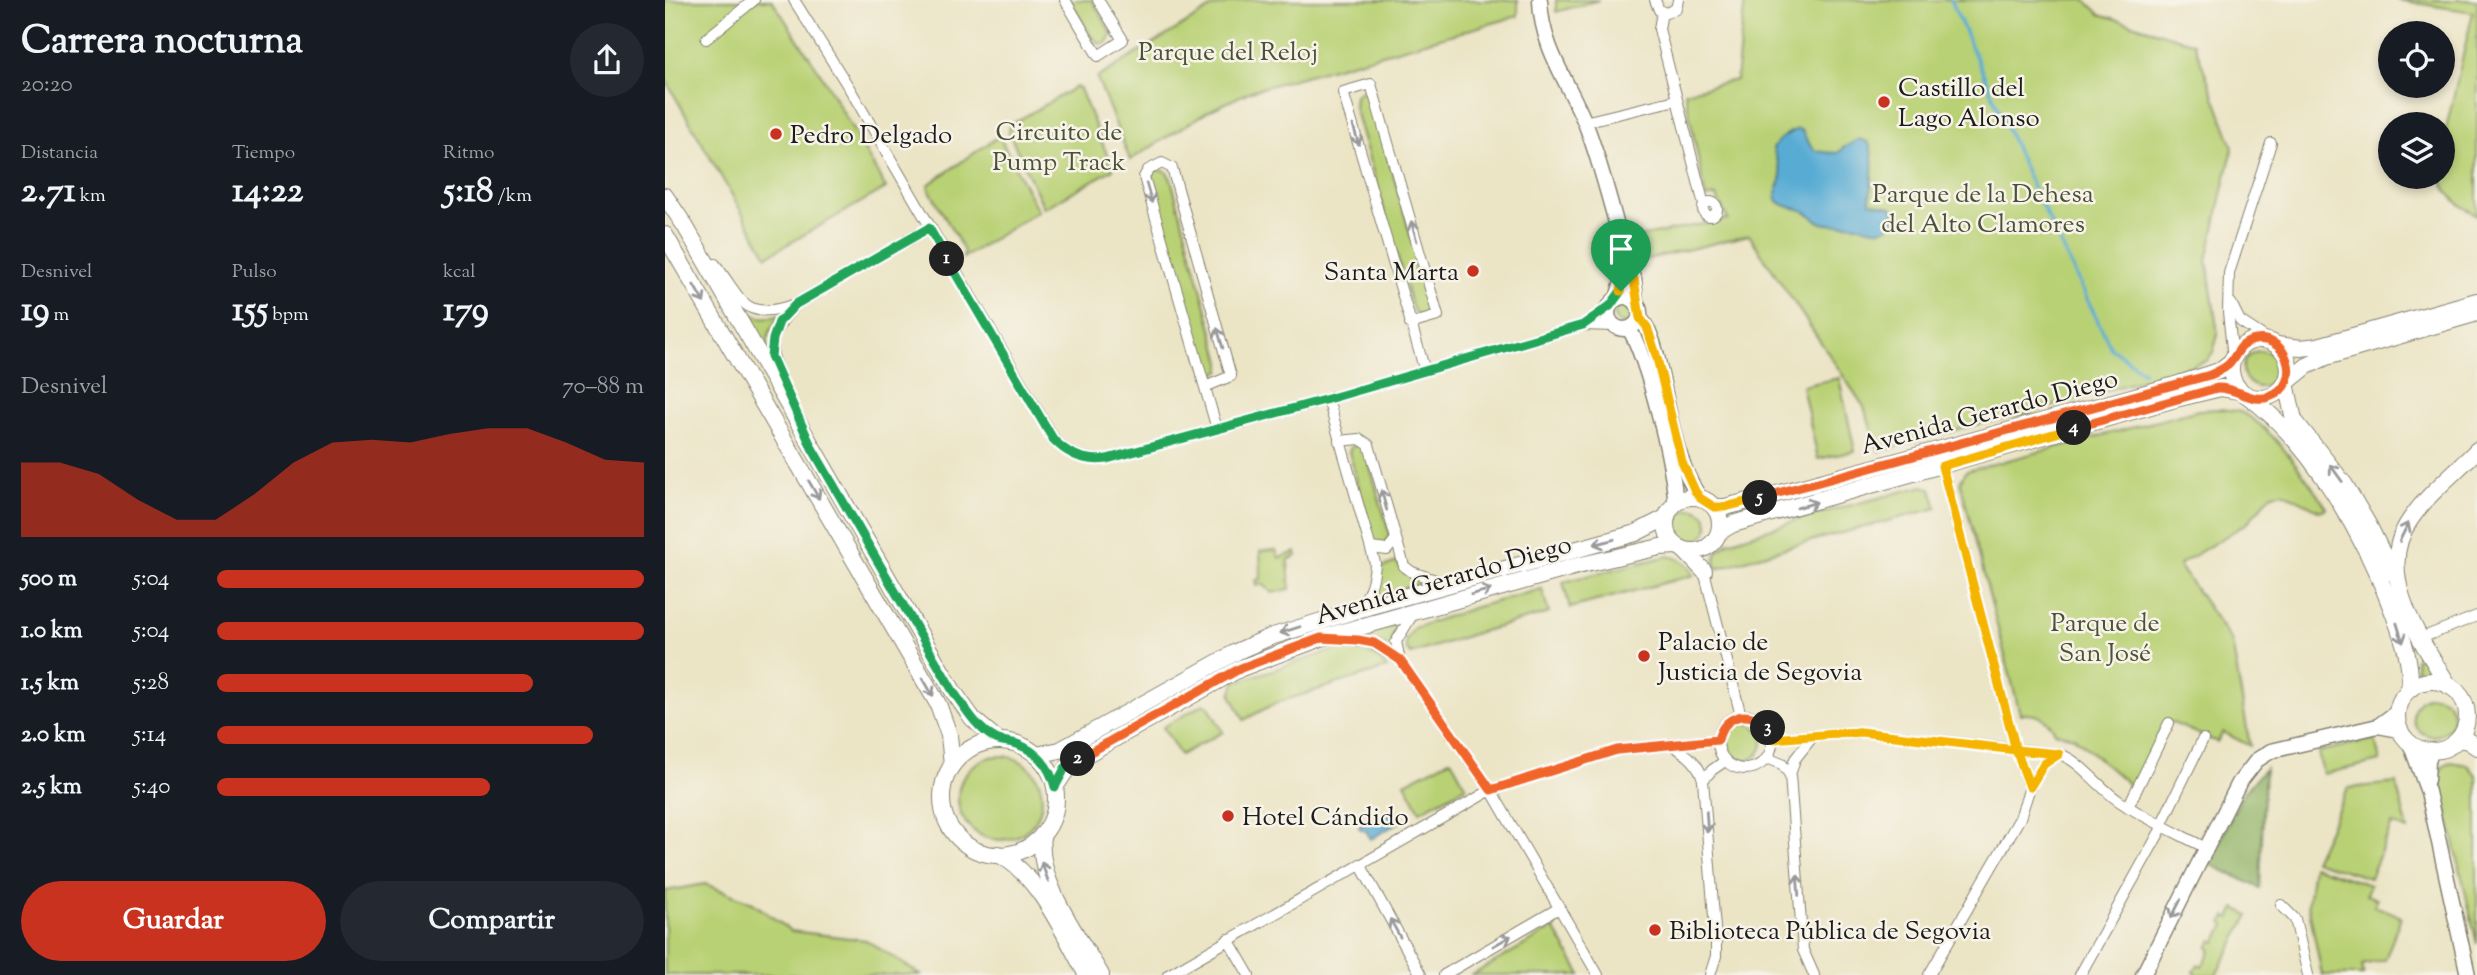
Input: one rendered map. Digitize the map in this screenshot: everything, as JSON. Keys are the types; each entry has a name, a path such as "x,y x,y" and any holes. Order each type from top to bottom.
{"main road":[{"path":"665,196 685,226 953,691 973,719 999,741"},
{"path":"665,234 938,704 949,735 952,765"},
{"path":"2409,690 2408,667 2401,634 2378,573 2354,525 2335,494 2297,444 2269,414 2243,393 2232,377 2232,360 2239,349 2258,340 2309,348 2477,302"},
{"path":"2243,393 2257,398 2268,397 2277,393 2307,366 2326,357 2477,313"},
{"path":"2274,344 2286,355 2289,365 2286,383 2291,415 2345,485 2376,539 2421,638 2449,686 2463,700 2471,736 2448,748 2423,750 2410,743 2400,730 2397,712 2401,700 2409,690 2427,682 2449,686"},
{"name":"Avenida Gerardo Diego","path":"1707,502 1725,507 1767,496 2172,386 2219,371 2232,360"},
{"name":"Avenida Gerardo Diego","path":"1715,538 1733,524 2185,396 2221,388 2243,393"},
{"path":"2402,598 2395,562 2402,533 2421,505 2477,450"},
{"path":"1687,498 1707,502 1719,517 1704,571 1667,533 1671,510 1687,498"},
{"name":"Avenida Gerardo Diego","path":"1037,755 1060,750 1238,651 1291,630 1636,533 1671,510"},
{"path":"1680,547 1699,551 1715,538"},
{"name":"Avenida Gerardo Diego","path":"1055,787 1065,768 1093,750 1241,668 1321,638 1415,610 1577,566 1660,547 1680,547"},
{"path":"1042,835 1022,849 998,854 986,853 964,842 948,824 942,800 946,776 952,765 972,747 999,741 1019,744 1037,755 1048,770 1055,787 1054,813 1042,835 1041,859 1047,878 1101,975"},
{"path":"998,854 1017,866 1030,882 1087,975"}],"street":[{"path":"706,39 754,0"},
{"path":"793,0 851,92 1053,439 1065,450 1091,460 1107,459 1328,399 1583,325 1614,326 1635,316"},
{"path":"1065,0 1098,56 1123,40 1098,0"},
{"path":"1539,0 1540,16 1550,49 1595,150 1634,279 1636,340 1672,471 1671,510"},
{"path":"1655,0 1662,12"},
{"path":"1662,12 1673,11 1678,0"},
{"path":"1662,12 1658,29 1703,205"},
{"path":"1410,324 1438,316 1371,84 1343,92 1410,324 1425,371"},
{"path":"1584,121 1677,100"},
{"path":"2232,360 2228,312 2232,262 2271,143"},
{"path":"1205,387 1231,376 1172,168 1162,163 1148,170 1144,177 1217,429"},
{"path":"685,226 748,307 760,312 774,312 796,304 929,228"},
{"path":"1614,326 1608,317 1627,263"},
{"path":"2229,296 2240,321 2274,344"},
{"path":"1583,325 1613,303 1627,298 1635,316 1647,327 1682,462 1707,502"},
{"path":"796,304 779,322 771,356 812,448"},
{"path":"1328,399 1375,564 1373,584 1356,611"},
{"path":"1339,441 1360,439 1369,445 1399,556 1408,569 1448,584"},
{"path":"1942,466 2016,750 2030,787"},
{"path":"1371,548 1387,550 1395,540"},
{"path":"1704,571 1741,716"},
{"path":"1400,660 1397,642 1415,610"},
{"path":"2421,638 2477,616"},
{"path":"1321,638 1368,641 1400,660 1491,790 1598,975"},
{"path":"2378,726 2397,712"},
{"path":"1741,716 1755,717 1761,721 1772,739 1767,758 1747,769 1732,766 1725,761 1718,748 1723,727 1728,721 1741,716"},
{"path":"2128,807 2169,723"},
{"path":"2143,975 2239,783 2251,766 2263,755 2282,747 2378,726 2400,730"},
{"path":"1772,739 1861,732 2059,754 2068,757 2103,790 2128,807 2206,848"},
{"path":"1814,735 1795,759 1790,775 1803,950 1814,975"},
{"path":"2080,975 2162,825 2203,739"},
{"path":"1168,975 1491,790 1617,750 1718,740"},
{"path":"2410,743 2428,792"},
{"path":"1670,744 1694,760 1702,772 1716,941 1716,956 1710,975"},
{"path":"2432,751 2426,774 2428,792 2468,975"},
{"path":"1929,975 2020,818 2030,787 2044,764 2059,754"},
{"path":"1767,758 1782,764 1790,775"},
{"path":"1703,780 1712,769 1725,761"},
{"path":"1360,864 1421,975"},
{"path":"2281,905 2295,919 2308,975"},
{"path":"1444,975 1559,908"},
{"path":"1228,939 1249,975"}],"green space":[{"name":"Pedro Delgado","path":"665,0 772,0 824,79 886,188 767,256 665,79"},
{"path":"1070,0 1092,0 1112,34 1106,43 1100,44 1091,36"},
{"name":"Parque del Reloj","path":"1241,0 1518,0 1518,16 1251,91 1211,110 1130,160 1097,78 1211,8"},
{"path":"1556,0 1599,0 1556,12"},
{"name":"Parque de la Dehesa del Alto Clamores","path":"1745,0 2085,0 2100,14 2194,43 2233,147 2207,260 2218,335 2207,361 2026,414 1978,424 1879,452 1864,407 1749,235 1644,260 1639,237 1728,219 1716,196 1706,198 1685,92 1736,80"},
{"path":"2396,0 2477,0 2477,215 2455,200 2447,189 2455,189 2455,112 2450,112 2473,12"},
{"name":"Circuito de Pump Track","path":"1076,87 1080,89 1113,169 1044,208 1009,133 1010,125"},
{"path":"1361,91 1367,92 1371,97 1430,304 1426,313 1421,315 1415,313 1412,307 1354,107 1355,95"},
{"path":"999,136 1038,211 963,258 964,251 928,185"},
{"path":"1158,170 1166,171 1171,179 1221,362 1221,370 1215,374 1209,374 1202,365 1151,182 1152,173"},
{"path":"1624,304 1631,307 1634,314 1631,321 1624,324 1617,321 1614,314 1617,307"},
{"path":"740,308 760,317 781,314 769,334 767,358"},
{"path":"2261,351 2274,356 2279,369 2274,382 2261,387 2248,382 2243,369 2248,356"},
{"path":"1839,378 1855,451 1818,459 1802,386"},
{"name":"Parque de San José","path":"2199,410 2240,412 2264,428 2288,454 2327,508 2320,511 2283,492 2272,494 2247,523 2179,565 2232,642 2250,746 2223,732 2217,742 2166,720 2133,788 2074,737 2056,733 2049,724 2032,714 2020,714 1960,482 1966,471"},
{"path":"1361,444 1364,446 1390,535 1385,544 1375,543 1372,538 1349,452 1351,447"},
{"path":"1923,486 1931,489 1937,508 1792,546 1717,569 1717,552 1729,542 1803,518"},
{"path":"1692,509 1704,513 1708,525 1704,537 1692,541 1680,537 1676,525 1680,513"},
{"path":"1276,550 1279,558 1296,552 1297,556 1288,560 1290,589 1272,593 1263,584 1256,586 1256,580 1261,579 1260,551"},
{"path":"1668,556 1684,562 1694,575 1570,608 1563,582"},
{"path":"1397,562 1403,572 1425,582 1373,597 1379,583 1380,568"},
{"path":"1542,589 1549,613 1411,654 1406,649 1406,640 1414,628"},
{"path":"1397,625 1391,649 1371,636 1371,631"},
{"path":"1338,649 1365,652 1377,658 1387,668 1276,703 1244,720 1231,695 1235,682"},
{"path":"2421,657 2432,675 2418,678 2415,659"},
{"path":"2433,696 2441,697 2447,702 2452,708 2452,724 2447,730 2441,735 2433,736 2425,735 2419,730 2414,724 2413,716 2414,708 2419,702 2425,697"},
{"path":"1204,704 1209,707 1223,732 1180,755 1163,727"},
{"path":"1745,724 1758,729 1763,742 1758,755 1745,760 1732,755 1727,742 1732,729"},
{"path":"2375,739 2380,761 2323,774 2318,752"},
{"path":"992,756 1008,756 1024,763 1035,774 1042,790 1039,814 1030,828 1008,840 992,840 976,833 965,822 958,806 958,790 965,774 976,763"},
{"path":"1451,759 1466,787 1420,811 1405,783"},
{"path":"2451,762 2468,765 2477,776 2477,944 2439,775 2444,765"},
{"path":"2265,768 2260,888 2209,864 2242,795"},
{"path":"2396,783 2408,830 2392,824 2370,878 2314,861 2348,788"},
{"path":"2313,866 2370,885 2366,895 2377,899 2374,906 2401,916 2385,960 2362,965 2364,975 2322,975 2308,904"},
{"path":"705,884 753,903 791,931 866,940 921,975 665,975 665,891"},
{"path":"2235,908 2249,915 2216,975 2197,975 2194,972 2198,964 2202,966 2211,950 2208,948 2212,940 2216,942 2225,925 2222,923 2226,916 2230,918"},
{"path":"1554,928 1581,975 1472,975"}],"water":[{"path":"1798,129 1809,144 1819,151 1838,153 1859,139 1868,142 1873,163 1870,202 1892,207 1896,215 1893,223 1883,229 1826,224 1804,211 1778,201 1776,193 1781,176 1773,148 1784,136"},
{"path":"1394,809 1401,821 1371,839 1366,831 1359,828 1361,822 1369,823"}],"waterway":[{"path":"1951,0 2030,181 2111,348 2144,372"}],"place":[{"name":"Castillo del Lago Alonso","path":"1884,102"},
{"name":"Pedro Delgado","path":"776,134"},
{"name":"Santa Marta","path":"1473,271"},
{"name":"Palacio de Justicia de Segovia","path":"1644,656"},
{"name":"Hotel Cándido","path":"1228,816"},
{"name":"Biblioteca Pública de Segovia","path":"1655,930"}],"route":[{"path":"1621,291 1610,306 1583,325 1328,399 1100,460 1071,454 1053,439 929,228 796,304 779,322 771,356 812,448 953,691 983,730 999,741 1019,744 1037,755 1048,770 1055,787 1065,768 1104,744 1241,668 1321,638 1368,641 1400,660 1491,790 1617,750 1718,740 1719,733 1728,721 1741,716 1755,717 1761,721 1772,739 1861,732 2016,750 2030,787 2044,764 2059,754 2016,750 1942,466 2217,388 2241,391 2255,398 2268,397 2281,389 2289,373 2288,360 2279,347 2266,341 2253,341 2239,349 2226,367 2210,375 1777,494 1725,507 1714,507 1700,498 1695,491 1682,462 1657,358 1647,327 1640,318 1634,279 1627,263 1621,291"}]}
